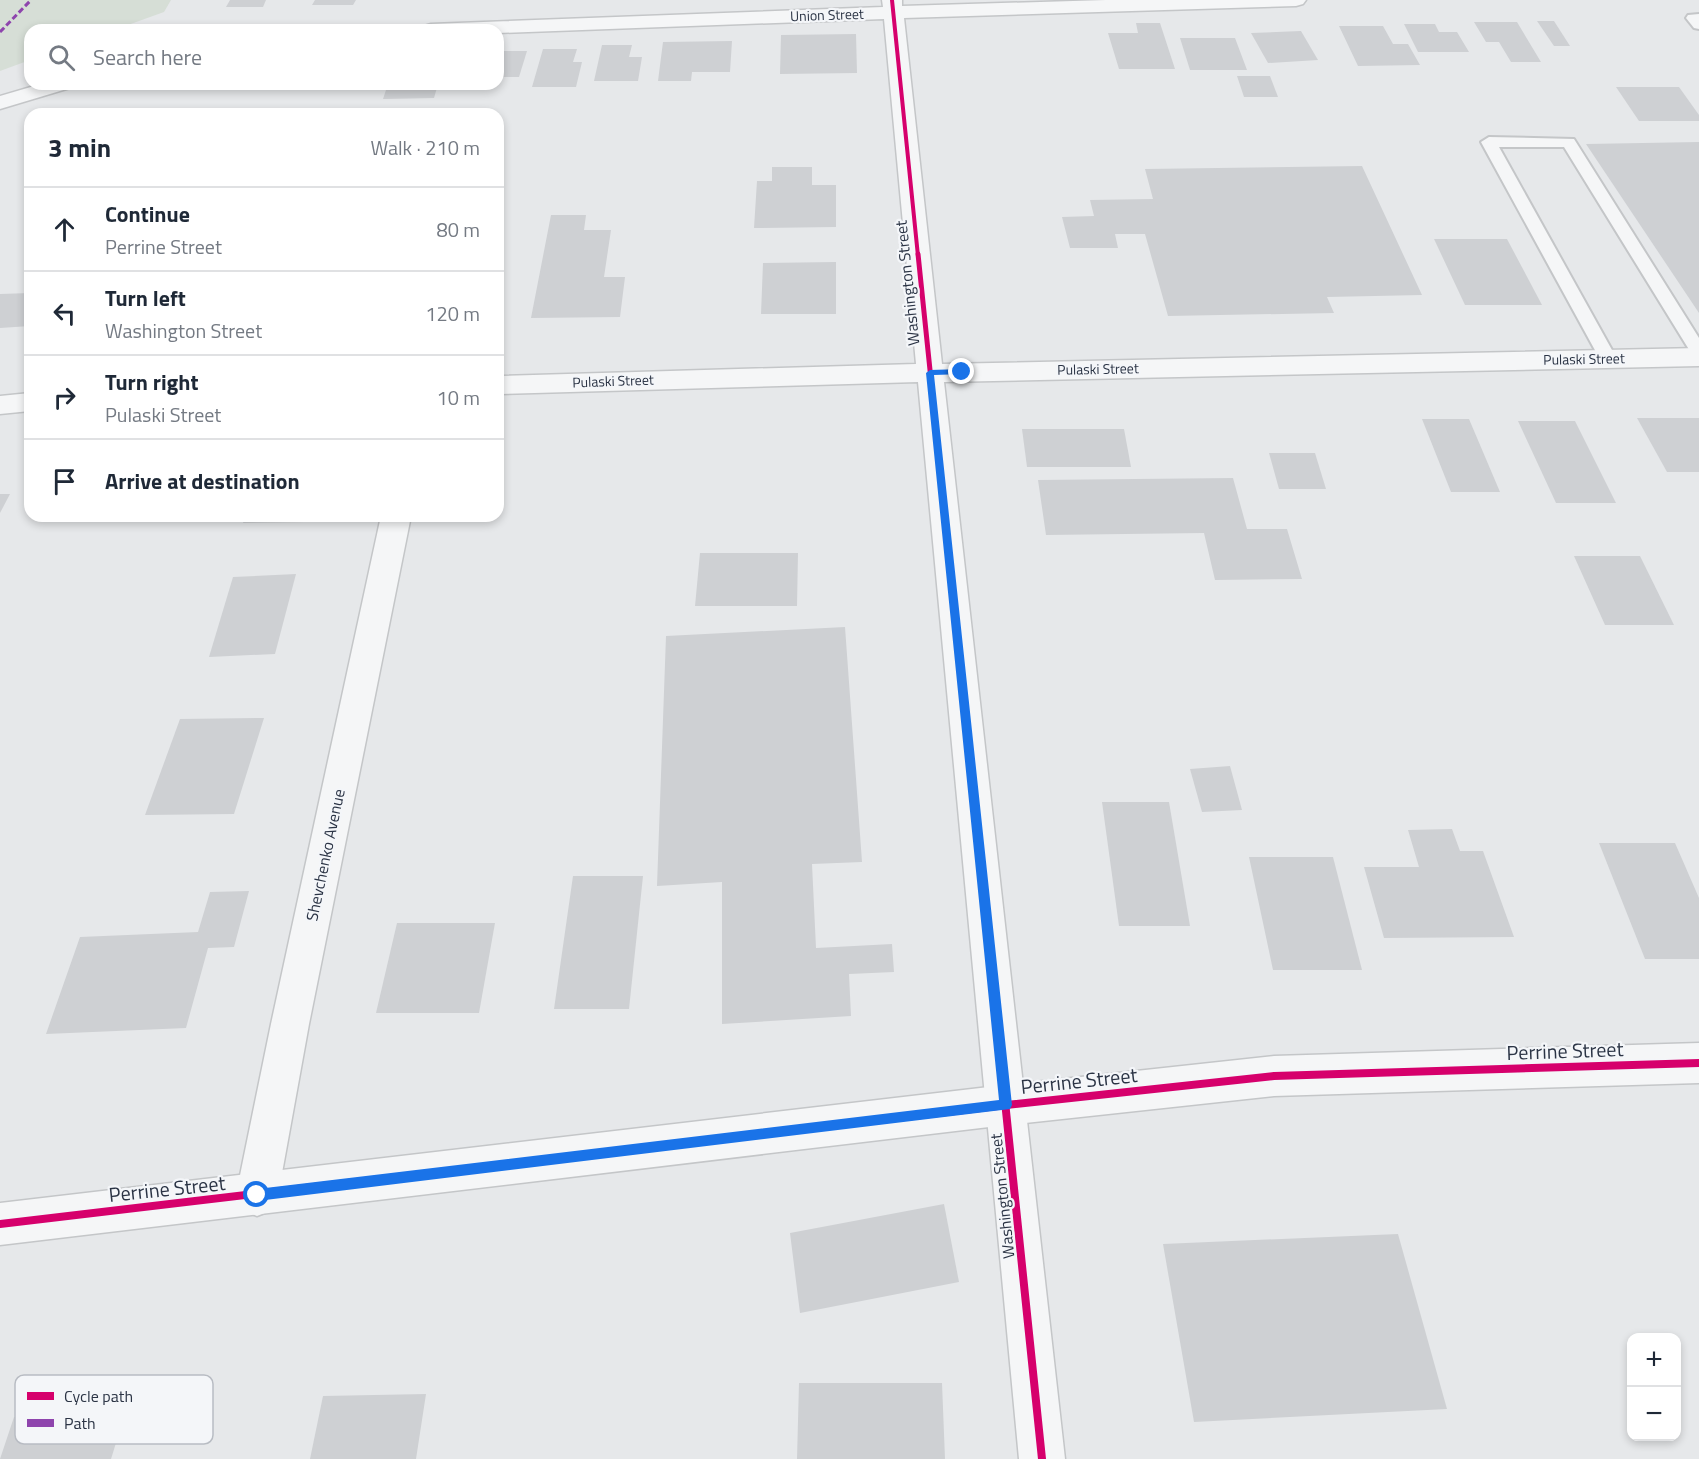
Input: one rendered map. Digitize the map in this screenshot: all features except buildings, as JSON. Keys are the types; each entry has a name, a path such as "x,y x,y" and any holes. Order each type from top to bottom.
{"street":[{"name":"Union Street","path":"504,26 893,6 1296,0"},
{"name":"Washington Street","path":"893,6 1042,1459"},
{"path":"0,103 43,90"},
{"name":"Pulaski Street","path":"504,384 1699,357"},
{"path":"0,405 24,403"},
{"name":"Shevchenko Avenue","path":"257,1195 290,1024 395,522"},
{"name":"Perrine Street","path":"0,1224 1006,1105 1274,1076 1699,1063"}],"lane":[{"path":"1699,18 1693,18 1699,25"},
{"path":"1608,359 1489,142 1569,142 1699,352"}],"shaded area":[{"path":"0,0 171,0 164,12 131,24 24,24 24,62 0,71"}],"marked path":[{"path":"0,32 31,0"}],"cycle path":[{"path":"892,0 1042,1459"},
{"path":"0,1224 1006,1105 1274,1076 1699,1063"}],"route":[{"path":"257,1195 1006,1105 930,373 962,372"}]}
